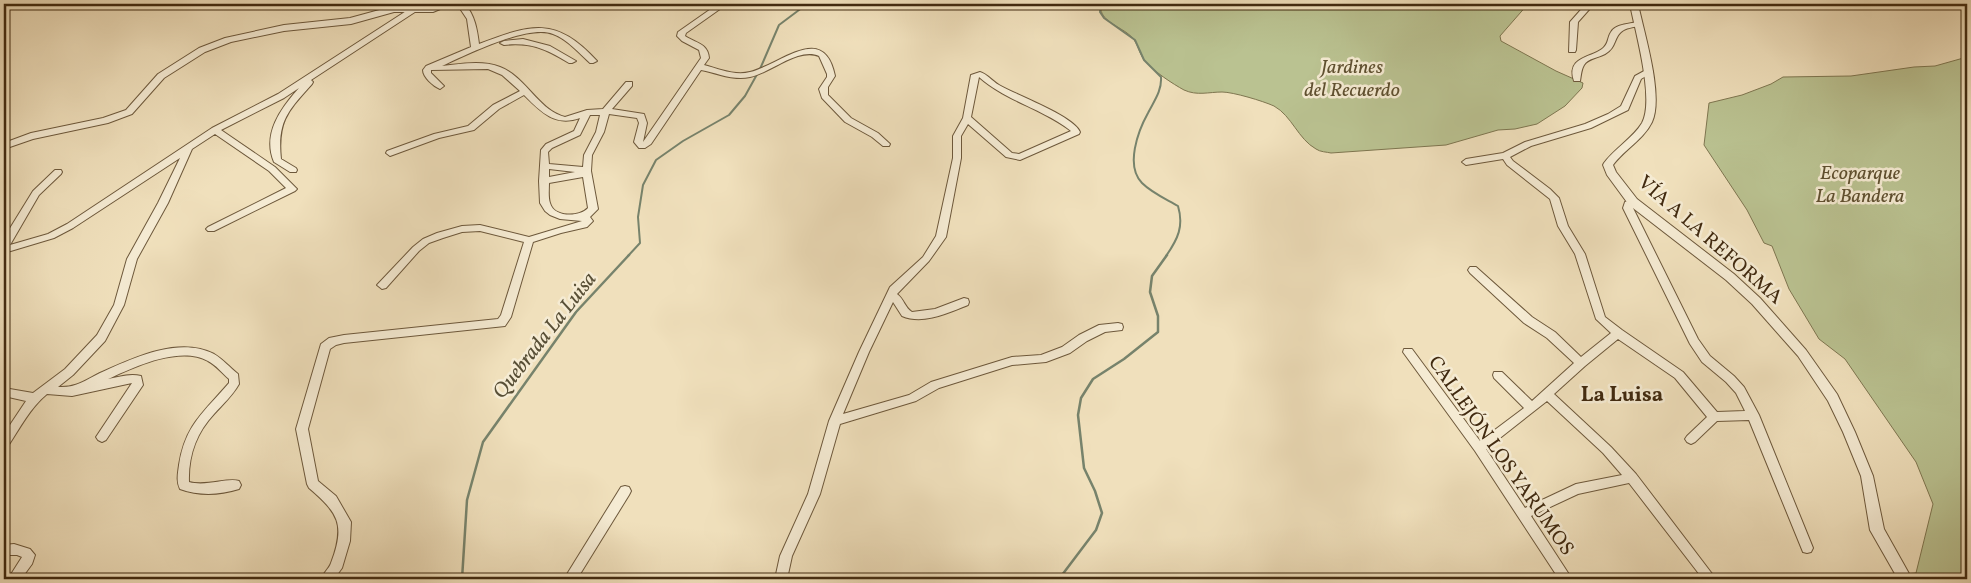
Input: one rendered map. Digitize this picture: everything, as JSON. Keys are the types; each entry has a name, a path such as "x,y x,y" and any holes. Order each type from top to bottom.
{"street":[{"path":"4,146 31,136 105,121 128,112 161,76 179,62 202,50 228,40 284,28 351,21 394,9 433,9 448,4"},
{"path":"461,4 465,8 473,26 475,48"},
{"path":"430,68 488,67 506,74 524,92 560,119 567,120 587,113 605,112 641,116 643,123 638,142 642,146 646,144 705,58 703,48 684,40 681,36 682,32 723,4"},
{"path":"1572,50 1574,22 1590,4"},
{"name":"VÍA A LA REFORMA","path":"1634,4 1649,72 1650,114 1646,122 1608,165 1611,173 1633,202 1756,301 1802,353 1833,398 1845,424 1866,476 1877,530 1905,579"},
{"path":"4,250 51,236 70,226 215,130 281,96 417,8"},
{"path":"1577,79 1579,66 1582,61 1607,51 1613,44 1615,32 1621,28 1637,24"},
{"path":"440,86 427,74 427,70 475,48 523,32 544,28 556,32 593,61"},
{"path":"475,48 507,42 532,43 548,47 572,62"},
{"path":"700,67 748,76 807,50 821,53 826,58 831,74 831,78 822,88 825,96 848,120 875,135 886,144"},
{"path":"293,170 277,160 276,139 280,117 284,108 318,72"},
{"path":"1466,162 1505,156 1528,144 1588,126 1612,116 1625,108 1638,78 1649,72"},
{"path":"781,579 786,556 814,494 835,421 864,352 891,296 900,283 926,259 941,237 958,158 957,136 967,118 975,76 980,74 994,86 1054,115 1076,132 1020,157 1014,157 1008,155 967,118"},
{"path":"584,217 593,208 587,172 588,155 600,132 605,112 629,84"},
{"path":"390,153 437,136 472,128 496,107 524,92"},
{"path":"382,285 416,249 426,241 440,235 462,229 480,228 529,240 584,225 588,221 584,217 552,214 547,210 544,152 549,146 576,133 587,113"},
{"path":"211,229 292,189 272,169 215,130"},
{"path":"4,442 24,411 35,398 85,357 101,338 122,297 132,259 190,146"},
{"path":"1505,156 1510,163 1547,190 1554,198 1563,226 1580,254 1602,319 1618,333 1679,375 1714,416"},
{"path":"544,166 587,172"},
{"path":"4,246 36,193 58,172"},
{"path":"544,180 587,172"},
{"path":"1633,202 1628,204 1628,208 1694,341 1706,358 1735,384 1752,415 1807,548"},
{"path":"327,579 336,568 344,541 345,522 332,500 314,484 302,429 325,346 333,341 344,339 501,323 506,317 529,240"},
{"path":"1473,270 1528,320 1551,335 1580,363"},
{"path":"891,296 899,300 905,313 910,316 935,313 964,302"},
{"path":"835,421 912,398 935,385 966,374 1012,360 1042,358 1066,350 1082,338 1103,328 1118,327"},
{"path":"1480,448 1532,408 1580,363 1618,333"},
{"path":"72,392 118,370 173,353 193,352 210,358 234,377 234,384 197,423 190,439 182,478 184,485 191,489 202,490 235,485"},
{"name":"CALLEJÓN LOS YARUMOS","path":"1408,352 1480,448 1522,515 1566,579"},
{"path":"1498,375 1532,408"},
{"path":"46,390 72,392 127,379 137,379 138,385 102,437"},
{"path":"4,392 35,398"},
{"path":"1547,394 1607,450 1632,478 1710,579"},
{"path":"1691,439 1714,416 1752,415"},
{"path":"1522,515 1576,488 1632,478"},
{"path":"570,579 625,491"},
{"path":"4,550 14,549 24,551 29,555 28,560 14,579"}],"green space":[{"name":"Jardines del Recuerdo","path":"1101,4 1528,4 1500,36 1501,41 1556,71 1583,83 1582,88 1565,106 1537,124 1515,129 1498,130 1446,145 1331,153 1319,151 1310,145 1286,116 1274,106 1227,92 1189,92 1169,81 1145,61 1131,36 1105,18 1102,14"},
{"name":"Ecoparque La Bandera","path":"1967,57 1967,579 1905,579 1903,574 1916,573 1933,504 1916,462 1845,359 1819,339 1789,289 1772,246 1764,243 1747,210 1704,145 1709,103 1742,95 1771,84 1783,77 1851,76 1935,66"}],"waterway":[{"name":"Quebrada La Luisa","path":"628,256 640,243 638,217 643,185 656,160 683,141 729,115 745,96 760,69 779,25 807,4"},
{"path":"1101,4 1100,12 1104,18 1135,40 1144,60 1161,77 1159,91 1144,120 1137,139 1134,167 1137,176 1146,187 1178,206 1180,213 1179,232 1166,256"},
{"name":"Quebrada La Luisa","path":"462,579 467,500 483,442 576,312 629,255"},
{"path":"1059,579 1096,530 1102,513 1095,491 1084,468 1078,415 1081,398 1093,379 1124,359 1158,332 1158,316 1150,292 1152,276 1167,255"}],"district":[{"name":"La Luisa","path":"1622,394"}]}
